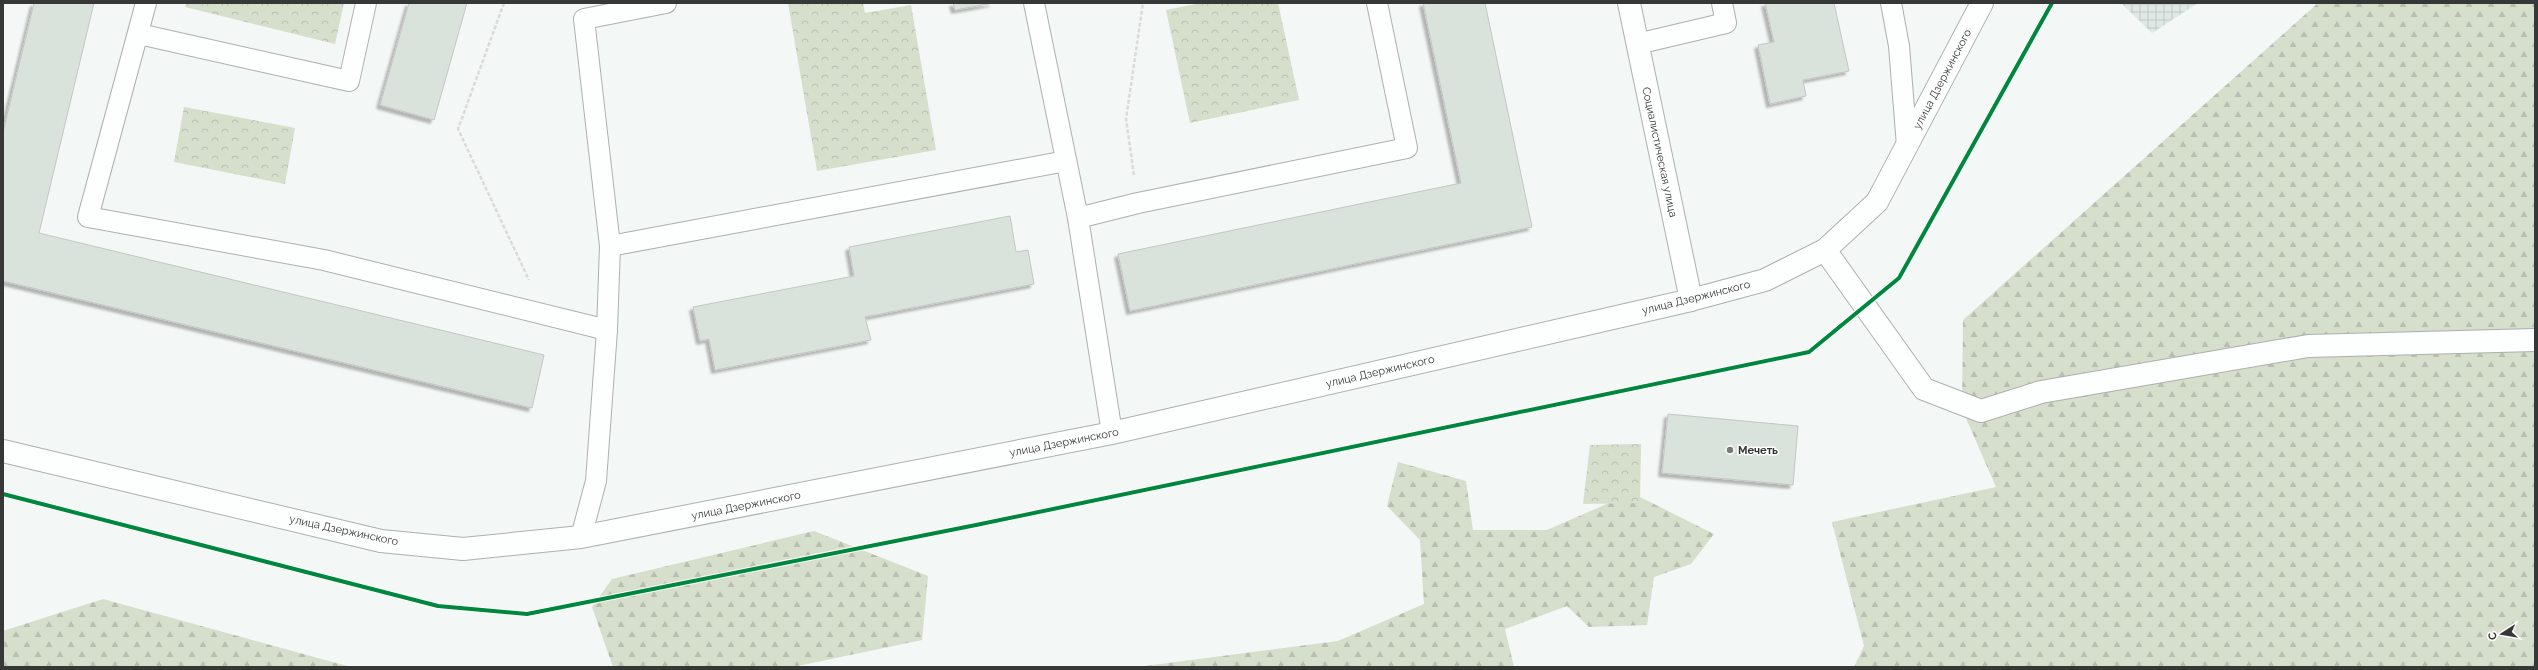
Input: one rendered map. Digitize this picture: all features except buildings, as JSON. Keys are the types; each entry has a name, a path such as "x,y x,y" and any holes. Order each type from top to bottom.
{"main road":[{"name":"Социалистическая улица","path":"1629,3 1691,300"},
{"name":"улица Дзержинского","path":"3,451 381,541 463,549 581,537 1112,433 1691,300 1765,280 1825,250 1877,202 1982,3"},
{"path":"1825,250 1924,390 1981,411 2041,392 2308,346 2535,340"}],"lane":[{"path":"146,3 139,34 88,217 324,260 607,330"},
{"path":"139,34 349,81 366,3"},
{"path":"581,537 596,481 607,330 610,246 584,19 666,3"},
{"path":"1034,3 1078,218 1112,433"},
{"path":"1078,218 1138,203 1407,148 1377,3"},
{"path":"1638,44 1726,23 1722,3"},
{"path":"1891,3 1900,46 1907,146"},
{"path":"610,246 1066,161"}],"path":[{"path":"504,3 458,129 545,315"},
{"path":"1138,203 1126,120 1144,3"}],"shaded area":[{"path":"2121,3 2198,3 2152,33"}],"green space":[{"path":"186,3 344,3 335,44 185,7"},
{"path":"788,3 863,3 865,13 911,5 936,150 817,171"},
{"path":"1201,3 1278,3 1299,100 1190,123 1166,10"},
{"path":"2318,3 2535,3 2535,667 1854,667 1864,646 1832,522 1996,487 1962,409 1963,320"},
{"path":"184,107 295,128 285,184 174,162"},
{"path":"1641,444 1640,503 1583,504 1590,445"},
{"path":"1398,462 1466,481 1473,530 1547,530 1632,493 1714,534 1691,564 1654,577 1647,625 1589,627 1567,606 1505,629 1514,667 1137,667 1338,641 1424,604 1420,540 1387,506"},
{"path":"814,531 928,576 922,640 793,667 613,667 592,607 612,579"},
{"path":"103,599 351,667 3,667 3,631"}],"cycle path":[{"path":"3,494 438,606 527,614 976,525 1809,352 1899,278 2052,3"}],"place":[{"name":"Мечеть","path":"1730,450"}]}
